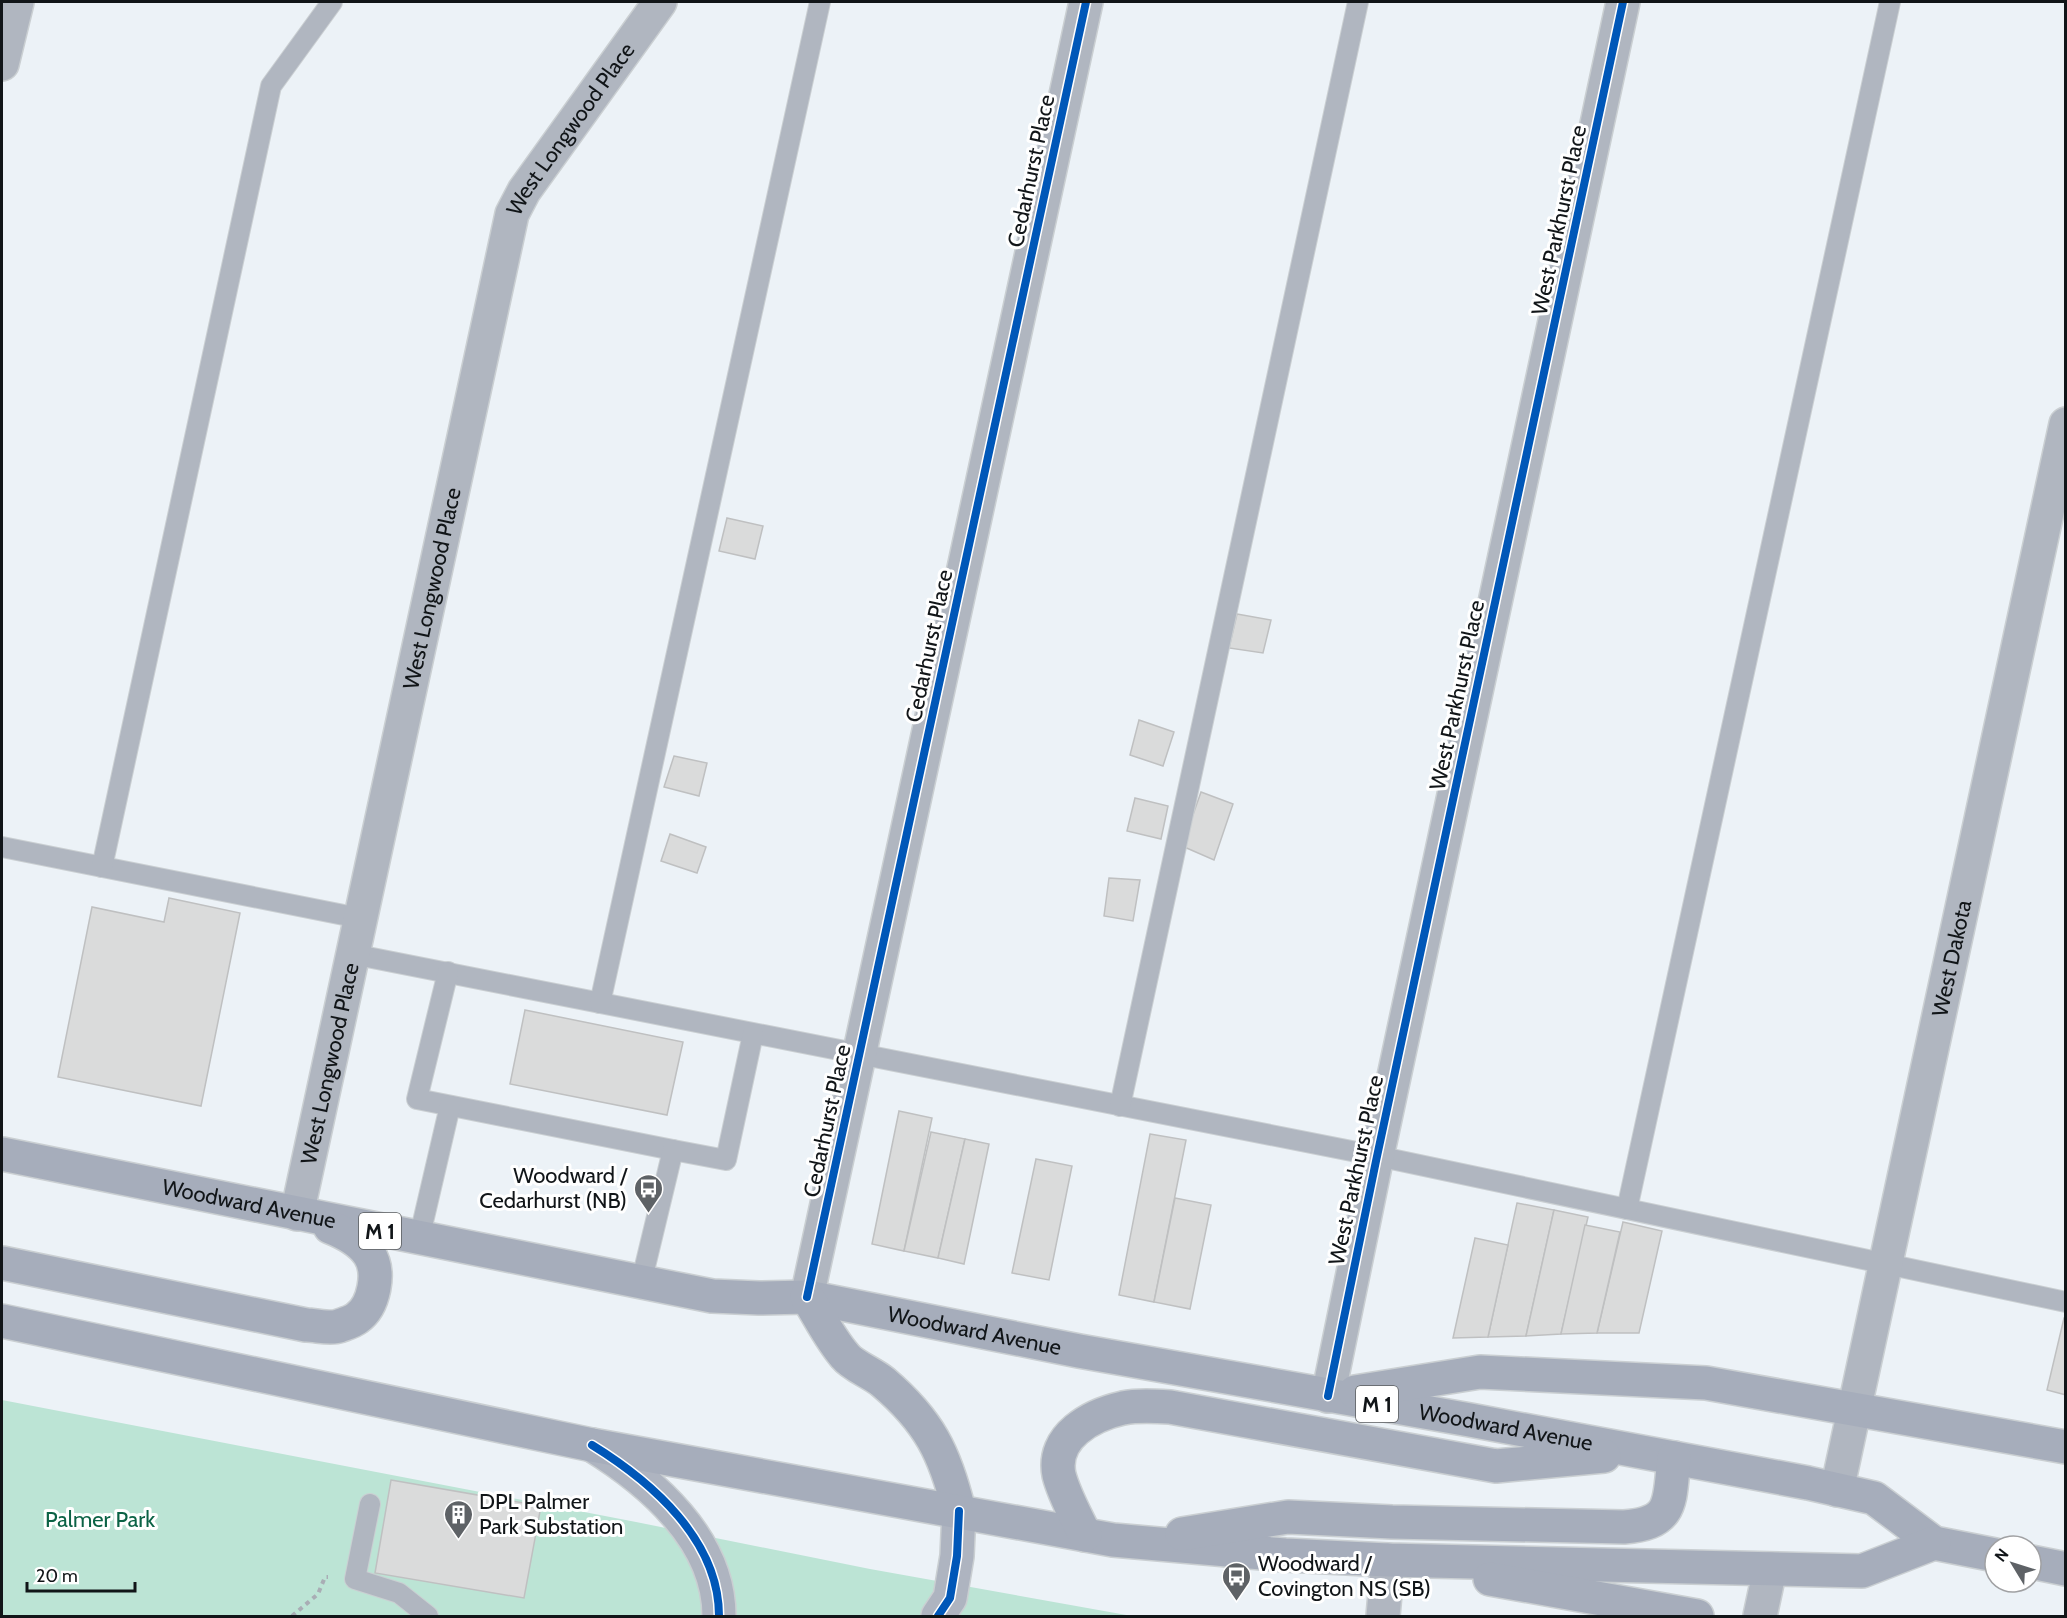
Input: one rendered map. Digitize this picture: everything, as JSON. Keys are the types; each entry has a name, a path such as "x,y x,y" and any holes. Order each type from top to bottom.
{"main road":[{"name":"Woodward Avenue","path":"2,1154 641,1283 712,1296 807,1297 1079,1352 1674,1458 1837,1490 1874,1498 1934,1543 1983,1553"},
{"path":"2,1263 306,1325 337,1327 357,1318 372,1298 374,1275 370,1256 361,1245 344,1233 297,1214"},
{"path":"807,1297 846,1358 873,1374 920,1418 937,1444 959,1511"},
{"path":"2,1321 592,1445 1085,1535 1136,1542 1285,1555 1388,1560 1862,1571 1934,1543"},
{"path":"1328,1396 1480,1372 1706,1383 2066,1447"},
{"path":"1085,1535 1059,1474 1060,1453 1066,1439 1086,1422 1105,1413 1124,1408 1170,1407 1496,1466 1641,1452"},
{"path":"1136,1542 1288,1516 1404,1522 1624,1527 1643,1525 1655,1521 1665,1511 1669,1499 1674,1458"},
{"path":"1388,1560 1698,1617"},
{"path":"2043,1564 2066,1569"}],"street":[{"path":"2,64 17,2"},
{"name":"West Longwood Place","path":"297,1214 512,214 525,191 660,2"},
{"name":"Cedarhurst Place","path":"807,1297 1086,2"},
{"name":"West Parkhurst Place","path":"1328,1396 1623,2"},
{"name":"West Dakota","path":"1837,1490 2066,424"},
{"path":"592,1445 643,1480 667,1503 687,1528 704,1555 714,1581 719,1617"},
{"path":"938,1617 950,1598 957,1556 959,1511"},
{"path":"1383,1617 1388,1560"},
{"path":"1760,1617 1770,1569"}],"lane":[{"path":"102,867 271,86 332,2"},
{"path":"600,1003 820,2"},
{"path":"1120,1106 1358,2"},
{"path":"1627,1209 1890,2"},
{"path":"2,847 359,918"},
{"path":"352,954 1377,1156 2066,1302"},
{"path":"448,972 417,1099 450,1106 726,1160 753,1034"},
{"path":"419,1239 450,1106"},
{"path":"641,1283 673,1150"},
{"path":"370,1504 355,1579 399,1593 428,1617"}],"path":[{"path":"292,1617 318,1594 325,1577 355,1579"}],"green space":[{"name":"Palmer Park","path":"2,1400 870,1569 1132,1616 2,1616"}],"building":[{"path":"727,518 763,526 755,559 719,551"},
{"path":"1237,614 1271,620 1263,653 1229,648"},
{"path":"1139,720 1174,732 1163,766 1130,755"},
{"path":"674,756 707,763 699,796 664,787"},
{"path":"1201,792 1233,804 1214,860 1182,846"},
{"path":"1135,798 1168,806 1161,839 1127,831"},
{"path":"670,834 706,847 697,873 661,861"},
{"path":"1109,878 1140,880 1133,921 1104,916"},
{"path":"169,898 240,913 201,1106 58,1077 92,907 164,922"},
{"path":"525,1010 683,1042 667,1115 510,1084"},
{"path":"899,1111 932,1118 904,1251 872,1244"},
{"path":"931,1132 965,1139 938,1258 904,1251"},
{"path":"1150,1134 1186,1140 1154,1302 1119,1295"},
{"path":"965,1139 989,1144 964,1264 938,1258"},
{"path":"1036,1159 1072,1166 1049,1280 1012,1273"},
{"path":"1175,1198 1211,1205 1190,1309 1154,1302"},
{"path":"1517,1203 1554,1210 1526,1336 1488,1337"},
{"path":"1554,1210 1588,1217 1561,1334 1526,1336"},
{"path":"1623,1222 1662,1231 1639,1333 1597,1333"},
{"path":"1585,1225 1620,1232 1597,1333 1561,1334"},
{"path":"1475,1238 1508,1245 1488,1337 1453,1338"},
{"path":"2064,1318 2066,1318 2066,1395 2047,1390"},
{"name":"DPL Palmer Park Substation","path":"391,1480 541,1506 524,1598 375,1573"}],"cycle path":[{"path":"807,1297 1086,2"},
{"path":"1328,1396 1623,2"},
{"path":"592,1445 659,1495 695,1538 708,1562 716,1588 719,1616"},
{"path":"938,1616 950,1598 957,1556 959,1511"}],"place":[{"name":"Woodward / Cedarhurst (NB)","path":"648,1214"},
{"name":"DPL Palmer Park Substation","path":"458,1540"},
{"name":"Woodward / Covington NS (SB)","path":"1237,1602"}]}
